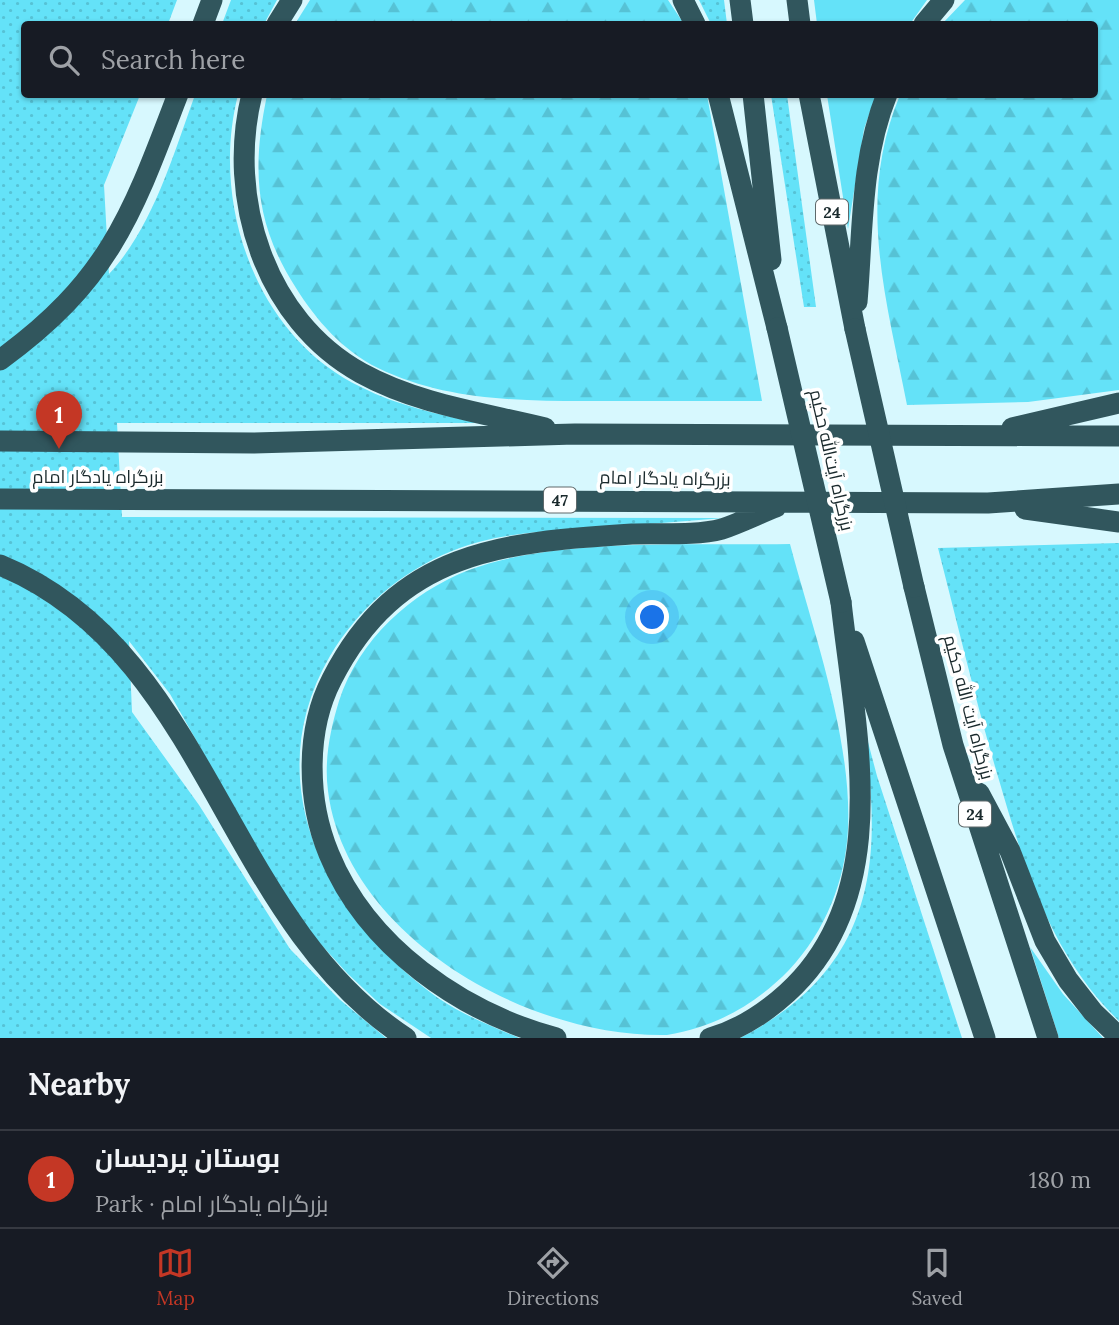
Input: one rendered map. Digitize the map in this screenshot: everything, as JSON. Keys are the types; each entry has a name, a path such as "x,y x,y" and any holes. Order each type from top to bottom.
{"highway":[{"path":"204,21 212,0"},
{"path":"279,21 292,0"},
{"path":"683,0 694,21"},
{"path":"740,0 743,21"},
{"path":"797,0 800,21"},
{"path":"926,21 944,0"},
{"path":"0,360 63,309 111,248 142,188 176,98"},
{"path":"251,98 244,140 247,208 256,244 275,284 298,321 337,357 361,373 400,391 575,434"},
{"path":"719,98 777,328"},
{"path":"753,98 777,328"},
{"name":"24","path":"810,98 855,329"},
{"path":"855,329 865,184 873,138 886,98"},
{"name":"بزرگراه آیت‌الله حکیم","path":"777,328 841,602"},
{"name":"بزرگراه آیت الله حکیم","path":"855,329 953,745 1048,1038"},
{"path":"979,435 1119,403"},
{"name":"بزرگراه یادگار امام","path":"0,441 254,443 575,434 1119,436"},
{"name":"بزرگراه یادگار امام","path":"0,499 988,503 1119,494"},
{"path":"556,1038 470,1006 422,971 364,915 329,854 313,793 313,753 327,689 364,625 394,598 454,562 482,553 555,540 720,529 786,503"},
{"path":"988,503 1119,523"},
{"path":"0,565 24,575 77,611 103,632 136,669 161,701 279,906 313,952 354,997 406,1038"},
{"path":"709,1038 744,1025 775,1004 805,977 831,940 857,865 861,790 841,602"},
{"path":"841,602 985,1038"},
{"path":"953,745 1010,851 1045,941 1068,980 1119,1037"}],"green space":[{"path":"0,0 177,0 169,21 21,21 21,98 139,98 104,185 109,274 138,235 150,213 194,98 238,98 231,137 231,179 237,222 250,263 269,301 294,335 324,365 375,394 433,413 478,423 117,423 122,517 724,518 518,534 485,540 452,551 398,581 367,608 330,656 309,704 300,753 302,800 315,846 336,889 365,929 399,966 438,998 467,1015 519,1038 431,1038 380,1004 348,974 316,939 281,890 170,694 129,641 132,712 199,805 290,949 339,999 386,1038 0,1038"},
{"path":"231,0 277,0 266,21 223,21"},
{"path":"310,0 668,0 682,21 297,21"},
{"path":"699,0 724,0 727,21 710,21"},
{"path":"814,0 927,0 912,21 817,21"},
{"path":"965,0 1119,0 1119,390 1028,402 907,405 884,287 877,211 887,134 899,98 1098,98 1098,21 945,21"},
{"path":"266,98 708,98 762,401 549,401 491,398 433,388 365,361 331,334 312,312 282,264 272,241 260,195 259,147"},
{"path":"771,98 787,98 816,307 804,307"},
{"path":"827,98 875,98 864,129 848,229"},
{"path":"1119,543 1119,1021 1075,968 1043,909 1030,878 991,751 938,548"},
{"path":"790,544 820,649 837,722 848,794 848,828 843,867 831,904 813,939 789,970 749,1003 702,1026 667,1035 613,1031 557,1018 503,997 451,968 406,932 369,890 342,843 327,780 329,746 339,701 359,658 389,621 407,605 447,580 504,559 543,552 627,545"},
{"path":"860,712 877,776 962,1038 740,1038 787,1009 822,976 847,940 862,900 870,857 872,812"},
{"path":"1030,947 1063,994 1103,1038 1059,1038"}],"place":[{"name":"بوستان پردیسان","path":"59,449"}]}
